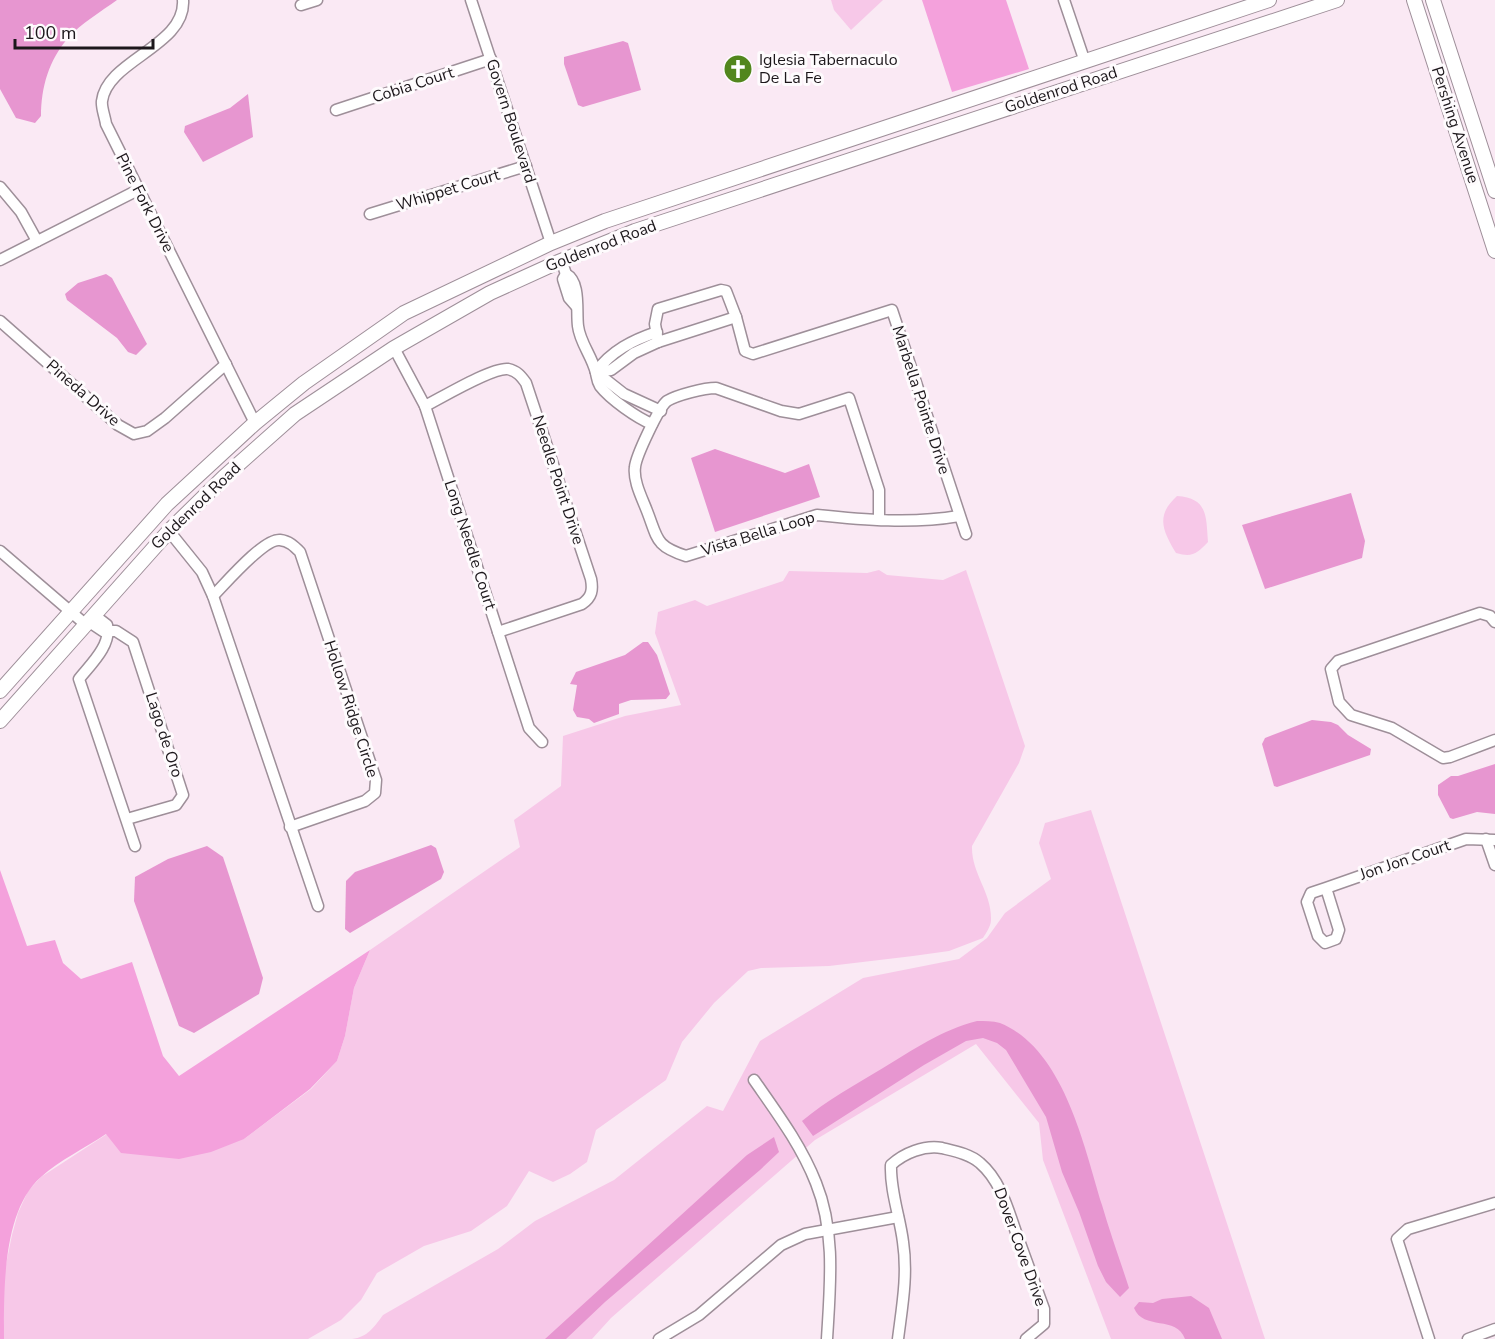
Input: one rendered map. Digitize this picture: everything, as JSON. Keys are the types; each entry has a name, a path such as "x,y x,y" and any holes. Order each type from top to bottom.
{"main road":[{"name":"Goldenrod Road","path":"0,691 166,504 255,423 304,383 405,313 587,228 1269,0"},
{"name":"Goldenrod Road","path":"0,720 168,531 224,477 295,414 394,348 459,310 561,260 636,231 1337,0"},
{"name":"Pershing Avenue","path":"1414,0 1495,251"},
{"name":"Pershing Avenue","path":"1433,0 1495,191"},
{"path":"1118,72 1125,57 1232,22 1254,5"},
{"path":"939,131 954,119 1072,81 1079,74 1084,62"},
{"path":"843,163 848,149 936,121 949,107"},
{"path":"693,212 714,198 815,165 822,156 822,149"},
{"path":"561,260 587,228"},
{"path":"529,275 551,243"}],"street":[{"name":"Pine Fork Drive","path":"183,0 184,9 175,27 162,40 121,71 109,85 102,101 106,124 255,423"},
{"path":"301,5 317,0"},
{"name":"Govern Boulevard","path":"471,0 551,243"},
{"path":"1064,0 1084,62"},
{"name":"Cobia Court","path":"336,110 491,59"},
{"name":"Whippet Court","path":"370,214 526,166"},
{"path":"0,187 21,212 37,241"},
{"path":"0,260 138,190"},
{"path":"561,260 578,296 576,306 582,342 596,372 597,381 607,394 644,421 652,424"},
{"name":"Marbella Pointe Drive","path":"658,337 656,324 658,309 721,290 726,291 736,316 745,351 753,354 892,310 966,534"},
{"path":"596,372 605,359 658,337 736,316"},
{"name":"Pineda Drive","path":"0,321 118,425 134,434 147,431 165,418 226,364"},
{"name":"Long Needle Court","path":"394,348 425,406 529,728 542,742"},
{"name":"Needle Point Drive","path":"425,406 487,374 506,369 518,373 526,383 591,579 593,589 590,598 582,604 498,632"},
{"path":"596,372 624,394 661,411"},
{"name":"Vista Bella Loop","path":"879,519 879,490 849,398 799,414 781,411 716,388 706,388 666,402 652,424 635,466 636,480 659,543 668,550 686,556 817,515 879,519 928,522 959,516"},
{"path":"168,531 202,572 213,596 318,906"},
{"name":"Hollow Ridge Circle","path":"213,596 265,545 278,539 290,543 300,552 376,780 375,793 365,801 290,827"},
{"name":"Lago de Oro","path":"1,554 70,611 89,620 103,631 116,631 133,642 183,795 176,805 127,819"},
{"path":"1495,622 1490,616 1480,613 1338,661 1331,669 1339,702 1351,715 1392,728 1443,758 1495,740"},
{"path":"108,630 103,648 79,679 135,846"},
{"name":"Jon Jon Court","path":"1326,888 1340,930 1336,939 1325,943 1318,936 1307,902 1311,893 1466,839 1490,839 1495,865"},
{"path":"754,1080 797,1143 817,1184 828,1230 830,1285 827,1339"},
{"name":"Dover Cove Drive","path":"898,1217 891,1165 909,1152 935,1147 956,1151 978,1160 992,1174 1002,1193 1044,1309 1044,1324 1029,1337"},
{"path":"1429,1339 1397,1239 1408,1229 1494,1207"},
{"path":"659,1339 699,1315 781,1245 805,1234 898,1217 903,1243 905,1276 898,1339"},
{"path":"1468,1339 1495,1329"}],"shaded area":[{"path":"0,0 117,0 91,18 61,46 47,74 41,116 35,123 16,118 0,89"},
{"path":"831,0 883,0 851,30 834,10"},
{"path":"922,0 1006,0 1029,69 952,92"},
{"path":"623,41 628,43 641,90 583,107 578,105 564,64 564,57"},
{"path":"248,94 253,137 203,162 184,132 185,126 230,108"},
{"path":"106,274 112,278 147,344 136,355 128,352 117,338 67,300 65,294 78,283"},
{"path":"715,449 785,473 809,464 820,497 715,532 691,458"},
{"path":"1351,493 1365,541 1362,558 1265,589 1242,525"},
{"path":"1177,496 1195,500 1203,510 1205,517 1208,542 1198,552 1191,555 1176,553 1163,524 1166,510"},
{"path":"879,570 887,575 943,580 966,570 1025,746 1019,763 972,846 975,865 990,910 990,925 983,938 949,951 829,966 761,968 748,971 714,1003 682,1042 666,1080 596,1130 587,1162 553,1182 529,1171 507,1206 471,1231 424,1246 377,1273 361,1300 341,1320 308,1339 4,1339 4,1274 18,1213 28,1191 41,1177 107,1134 244,1139 311,1089 337,1061 345,1036 354,988 370,950 520,847 514,820 561,786 563,736 625,716 681,705 655,633 658,612 695,600 707,606 783,581 789,571 867,573"},
{"path":"643,642 648,642 657,655 670,694 666,699 631,700 619,704 619,714 594,723 589,719 577,717 573,710 577,685 570,684 576,672 625,655"},
{"path":"1312,720 1338,725 1348,735 1371,749 1370,755 1277,787 1274,786 1262,744 1265,738"},
{"path":"1495,764 1495,814 1477,812 1450,818 1438,795 1438,785 1451,776 1458,776"},
{"path":"1091,810 1265,1339 1111,1339 1043,1160 1039,1123 976,1044 815,1140 611,1318 592,1339 352,1339 366,1334 383,1315 498,1249 535,1221 614,1180 707,1106 723,1111 760,1041 863,978 959,959 987,938 1005,913 1051,879 1039,843 1045,823"},
{"path":"431,845 436,848 444,872 441,879 350,933 345,929 346,881 355,872"},
{"path":"207,846 223,857 263,978 259,994 194,1033 179,1026 134,901 135,877 168,859"},
{"path":"0,870 27,946 55,940 63,963 81,979 132,962 163,1056 179,1076 370,950 354,988 345,1036 337,1061 310,1089 244,1139 211,1152 179,1159 121,1153 106,1134 41,1177 28,1192 12,1231 5,1276 4,1339 0,1339"},
{"path":"977,1021 1000,1023 1022,1036 1040,1054 1056,1076 1079,1128 1129,1288 1120,1297 1106,1282 1098,1266 1062,1172 1046,1117 1006,1050 997,1043 983,1038 966,1041 813,1136 802,1121 831,1099 917,1047 952,1029"},
{"path":"774,1137 779,1152 760,1170 605,1302 566,1339 545,1339 747,1155"},
{"path":"1191,1296 1209,1308 1222,1339 1185,1339 1175,1327 1145,1319 1138,1315 1134,1308 1139,1302 1153,1303 1162,1299"}],"place":[{"name":"Iglesia Tabernaculo De La Fe","path":"738,69"}]}
